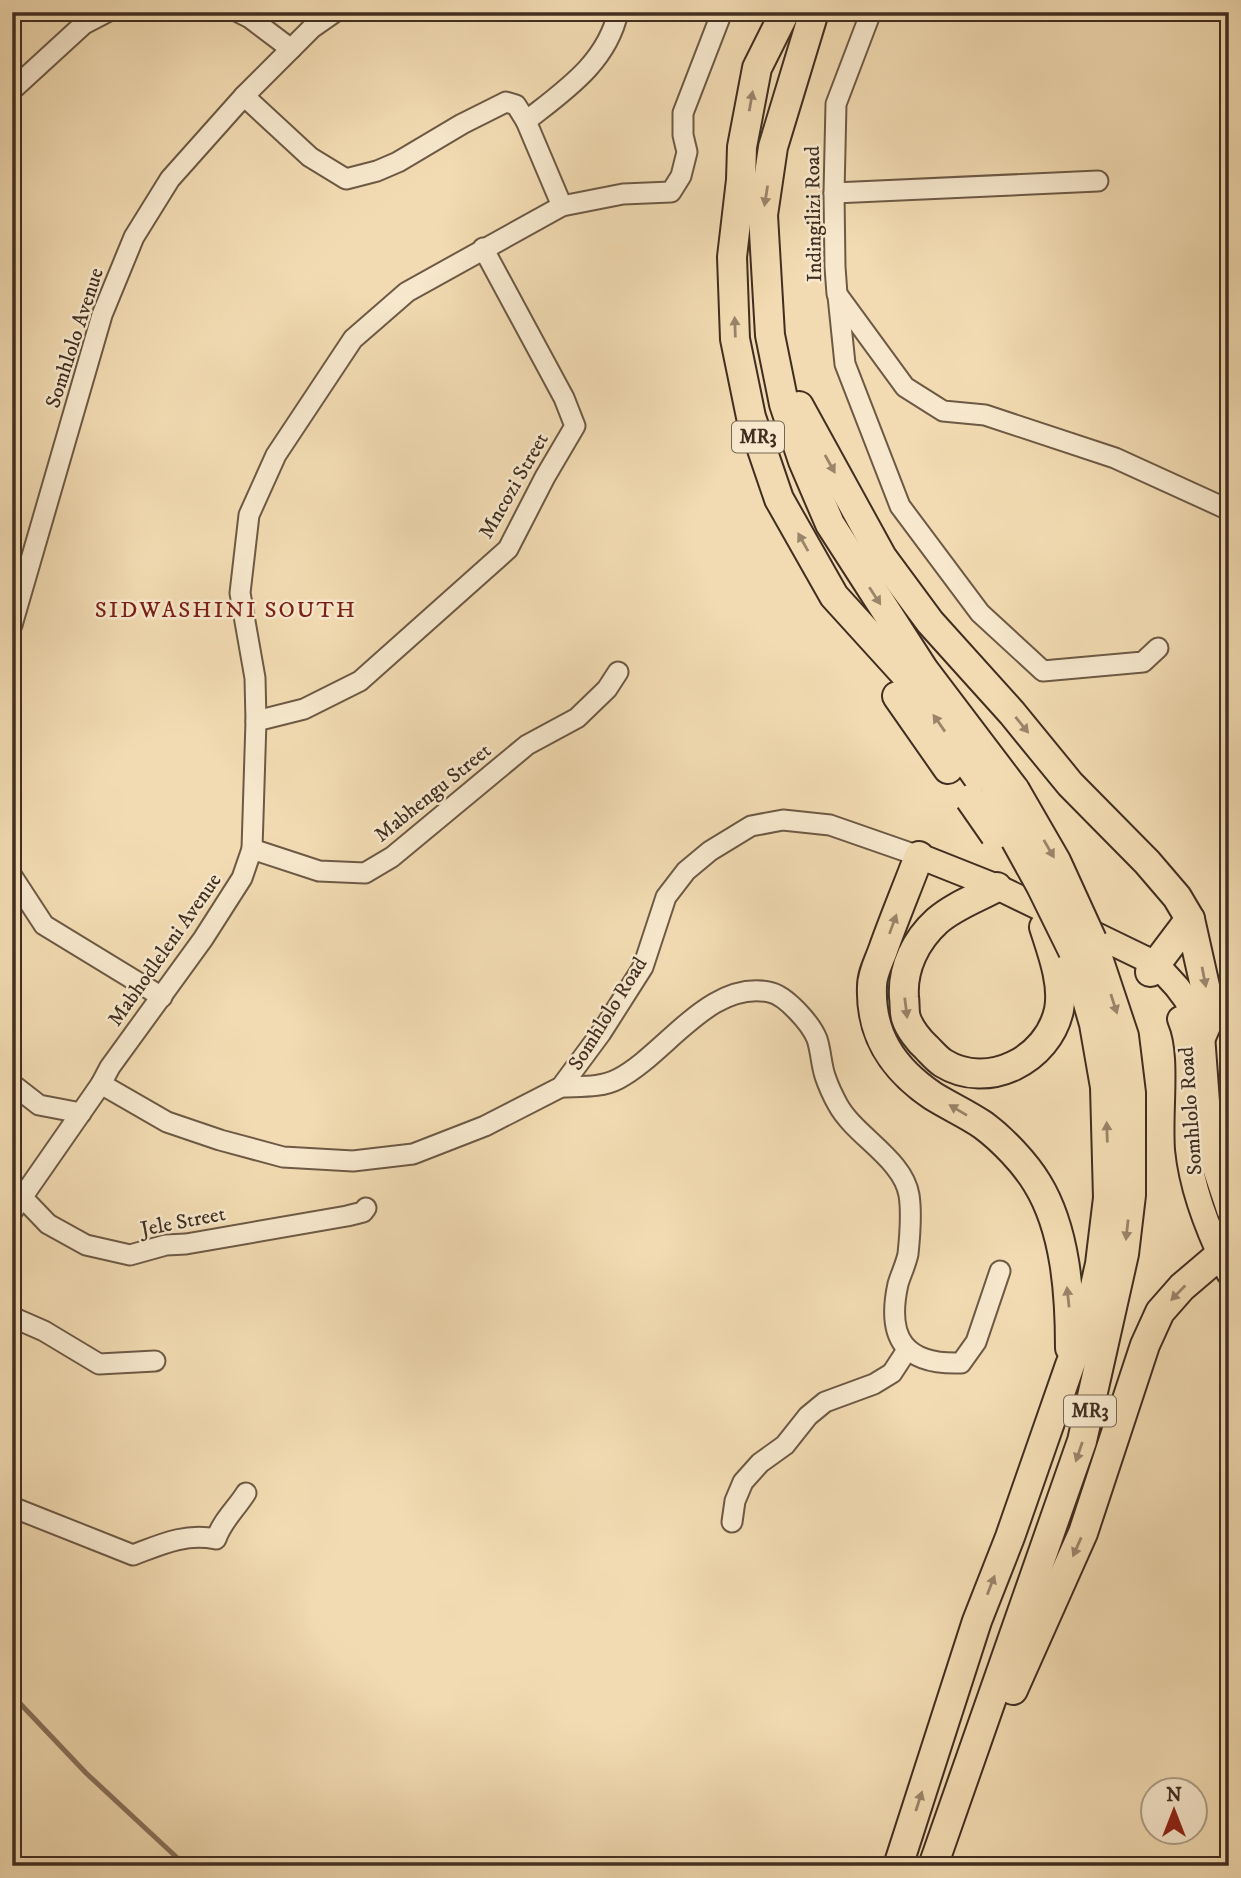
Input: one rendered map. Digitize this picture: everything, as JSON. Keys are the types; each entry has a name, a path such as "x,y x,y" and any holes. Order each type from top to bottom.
{"highway":[{"name":"MR3","path":"785,12 757,68 742,147 732,257 735,339 751,417 779,499 834,596 904,673 993,796 1056,861 1082,946 1105,1087 1108,1198 1100,1264 1086,1326 977,1621 898,1866"},
{"name":"MR3","path":"814,12 773,147 763,215 769,335 784,404 803,461 830,524 924,670 993,796"},
{"path":"775,360 809,427 882,557 930,622 1012,713 1070,784 1147,862 1177,897 1190,919 1209,1004 1208,1021 1202,1035"},
{"path":"993,796 994,832 1044,927 1059,981 1059,1008 1050,1034 1036,1051 1024,1061 996,1072 981,1074 942,1062 920,1041 906,1018 904,975 910,959 936,923 949,912 997,887"},
{"path":"919,856 872,983 874,1017 882,1044 902,1072 931,1094 984,1126 1011,1151 1037,1183 1054,1222 1063,1259 1070,1301 1070,1365"},
{"path":"1149,964 1190,919"},
{"name":"MR3","path":"934,1866 1082,1441 1124,1254 1131,1195 1131,1093 1125,1036 1082,946"},
{"path":"934,1866 1083,1533 1145,1345 1160,1312 1182,1287 1226,1259"}],"main road":[{"name":"Somhlolo Road","path":"919,856 997,887 1149,964 1186,999 1202,1035 1212,1156 1229,1210"},
{"name":"Somhlolo Road","path":"1149,964 1183,1025 1187,1041 1188,1148 1191,1168 1203,1211 1226,1259"}],"street":[{"path":"12,90 84,24 107,12"},
{"path":"238,12 291,49"},
{"name":"Somhlolo Avenue","path":"12,625 102,315 134,237 170,179 244,96 312,28 335,12"},
{"path":"526,121 582,78 615,25 618,12"},
{"name":"Mabhodleleni Avenue","path":"18,1205 242,878 251,849 256,721 255,678 240,593 249,515 276,455 353,339 407,292 562,206 623,194 671,192 681,176 687,152 682,135 682,113 722,12"},
{"name":"Indingilizi Road","path":"871,12 836,104 834,193 838,295 905,387 943,411 985,415 1115,458 1229,510"},
{"path":"244,96 310,157 346,179 398,162 462,124 506,102 516,105 526,121 562,206"},
{"path":"834,193 1098,181"},
{"name":"Mncozi Street","path":"256,721 304,709 360,681 508,549 575,426 564,398 483,248"},
{"path":"838,295 845,364 900,506 980,613 1043,670 1143,662 1158,648"},
{"name":"Mabhengu Street","path":"251,849 319,871 365,873 392,857 527,745 577,718 607,689 618,673"},
{"name":"Somhlolo Road","path":"101,1084 167,1122 283,1157 353,1161 413,1154 485,1126 561,1087 601,1033 643,967 666,897 686,871 710,851 751,826 783,820 830,825 919,856"},
{"path":"12,876 44,925 162,997"},
{"path":"561,1087 601,1085 617,1079 710,1004 745,992 771,992 790,1004 811,1028 817,1040 824,1075 839,1108 898,1171 909,1193 907,1256 898,1285 895,1315 898,1339 907,1350 937,1364 961,1363 976,1342 1000,1271"},
{"path":"12,1084 39,1105 80,1113"},
{"name":"Jele Street","path":"18,1205 86,1245 130,1255 166,1245 186,1244 347,1216 363,1212 366,1208"},
{"path":"12,1317 44,1331 99,1364 155,1361"},
{"path":"732,1522 735,1501 743,1482 760,1464 785,1445 808,1416 825,1402 874,1384 892,1373 907,1350"},
{"path":"12,1507 133,1555 169,1541 197,1535 216,1539 220,1525 236,1509 246,1493"}],"waterway":[{"path":"12,1695 86,1773 186,1866"}],"district":[{"name":"SIDWASHINI SOUTH","path":"226,610"}]}
